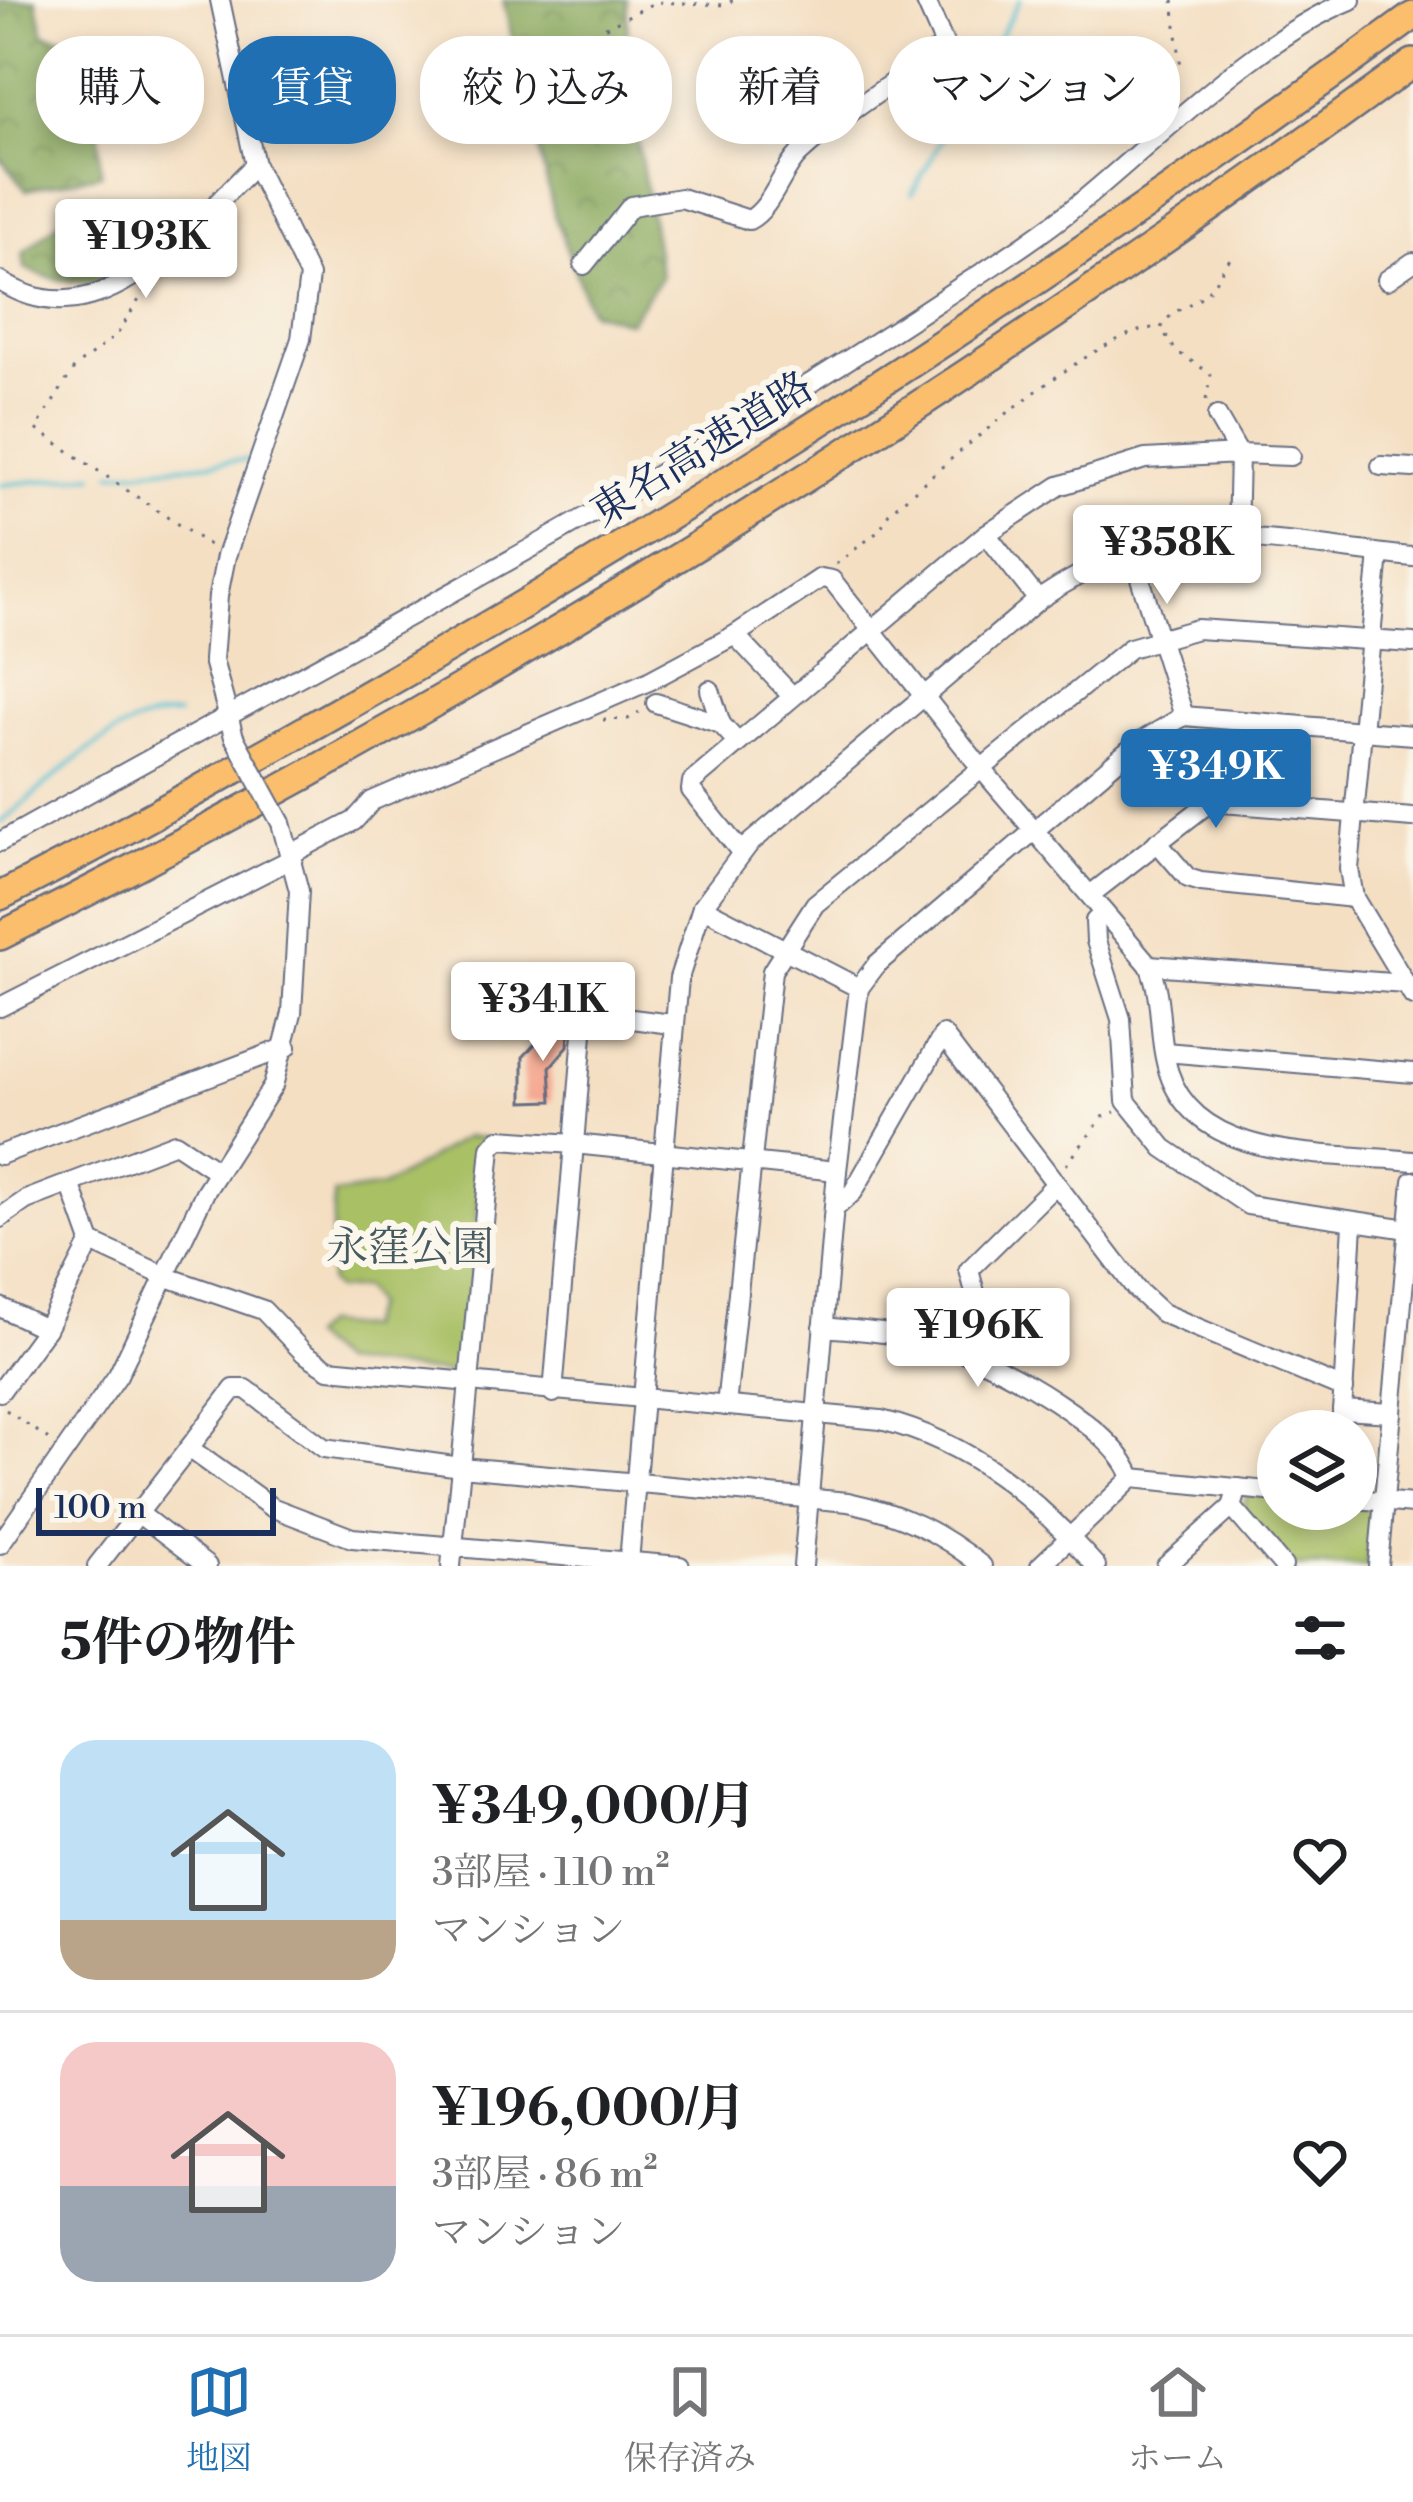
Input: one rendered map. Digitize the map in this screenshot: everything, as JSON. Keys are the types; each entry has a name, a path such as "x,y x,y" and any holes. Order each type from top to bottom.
{"highway":[{"name":"東名高速道路","path":"0,896 434,657 777,452 1008,301 1407,12"},
{"name":"東名高速道路","path":"0,935 393,723 800,480 1016,339 1413,62"}],"street":[{"path":"0,1544 118,1375 217,1171 273,1087 287,1047 298,890 293,856 281,823 224,716 213,660 226,556 268,441 309,304 305,261 255,165 220,0"},
{"path":"925,0 938,36"},
{"path":"0,842 663,473 922,311 1072,210 1200,102 1313,18 1351,0"},
{"path":"584,265 631,206 681,198 749,220 759,214 778,178 800,154 888,88"},
{"path":"0,281 40,296 95,297 117,290 255,165"},
{"path":"1388,280 1413,262"},
{"path":"1217,416 1239,454 1237,537"},
{"path":"741,852 692,790 692,782 986,534 1059,486 1145,459 1291,456"},
{"path":"1381,466 1413,468"},
{"path":"986,534 1038,600"},
{"path":"629,1562 672,1024 689,934 741,852 1038,600 1090,565 1131,550 1237,537 1413,557"},
{"path":"1131,550 1184,716"},
{"path":"1379,554 1349,869 1354,898 1409,990"},
{"path":"0,1007 293,856 354,821 372,801 592,707 735,634 821,578 832,580 981,768 1150,965 1160,991 1165,1052 1178,1094 1209,1127 1253,1144 1413,1161"},
{"path":"726,1406 762,1028 772,971 815,904 1094,673 1159,636 1240,629 1413,644"},
{"path":"735,634 792,697"},
{"path":"710,690 721,724 738,743"},
{"path":"656,704 721,724"},
{"path":"803,1566 837,1171 859,988 877,964 1135,745 1184,716 1413,735"},
{"path":"1090,895 1210,802 1413,818"},
{"path":"1157,842 1188,878 1201,882 1354,898"},
{"path":"702,907 859,988"},
{"path":"1105,913 1095,922 1096,941 1121,1019 1126,1101 1164,1148 1248,1205 1408,1229"},
{"path":"1150,965 1409,990"},
{"path":"553,1393 584,1021 592,1014 672,1024"},
{"path":"834,1209 853,1192 943,1035 1136,1289 1162,1312 1344,1389"},
{"path":"0,1156 287,1047"},
{"path":"1165,1052 1413,1073"},
{"path":"453,1557 491,1148 499,1139 837,1171"},
{"path":"0,1218 26,1200 175,1143 217,1171"},
{"path":"1378,1566 1413,1180"},
{"path":"980,1361 983,1322 969,1270 1055,1182"},
{"path":"70,1183 92,1242 166,1277 239,1297 263,1310 304,1353 329,1369 469,1386 815,1413 927,1431 1003,1473 1096,1566"},
{"path":"1342,1410 1353,1224"},
{"path":"0,1392 46,1329 92,1242"},
{"path":"0,1307 46,1329"},
{"path":"823,1327 952,1347 1054,1402 1099,1435 1132,1478 1235,1497 1257,1494"},
{"path":"97,1566 234,1389 246,1389 323,1448 461,1467 807,1495 895,1512 937,1532 982,1566"},
{"path":"1377,1412 1392,1413"},
{"path":"189,1448 271,1508 352,1538 453,1557 680,1566"},
{"path":"1040,1566 1132,1478"},
{"path":"1166,1566 1235,1497"},
{"path":"1235,1497 1283,1566"},
{"path":"1377,1501 1413,1504"},
{"path":"138,1513 207,1566"}],"path":[{"path":"588,36 656,2 726,4 734,0"},
{"path":"1173,0 1181,68"},
{"path":"1161,328 1168,316 1206,293 1216,272 1236,254"},
{"path":"150,263 156,273 128,322 75,367 36,429 226,556"},
{"path":"1161,328 1176,351 1211,374 1204,398 1217,416"},
{"path":"834,565 879,531 889,513 979,433 1128,333 1161,328"},
{"path":"592,707 601,720 628,719 656,704"},
{"path":"1055,1182 1103,1117 1120,1113"},
{"path":"411,1271 412,1258"},
{"path":"0,1405 46,1437"}],"green space":[{"path":"0,0 36,0 44,34 54,36 36,36 36,144 100,144 101,174 26,190 0,158"},
{"path":"503,0 627,0 628,36 512,36"},
{"path":"538,144 639,144 661,277 629,322 590,311 555,217"},
{"path":"90,208 127,210 160,232 131,267 111,279 73,281 25,268 23,253 69,213"},
{"name":"永窪公園","path":"465,1137 485,1138 463,1364 450,1373 339,1363 309,1337 323,1324 365,1328 374,1305 362,1288 336,1290 329,1283 334,1194 382,1187"},
{"path":"1248,1494 1257,1495 1257,1528 1241,1509"},
{"path":"1259,1530 1371,1530 1368,1566 1289,1566"}],"building":[{"path":"556,1021 569,1033 568,1046 550,1067 552,1101 523,1102 523,1057"}],"waterway":[{"path":"1000,36 1020,0"},
{"path":"912,194 939,144"},
{"path":"112,473 252,459"},
{"path":"0,485 94,475"},
{"path":"0,823 105,739 152,718 177,715"}]}
